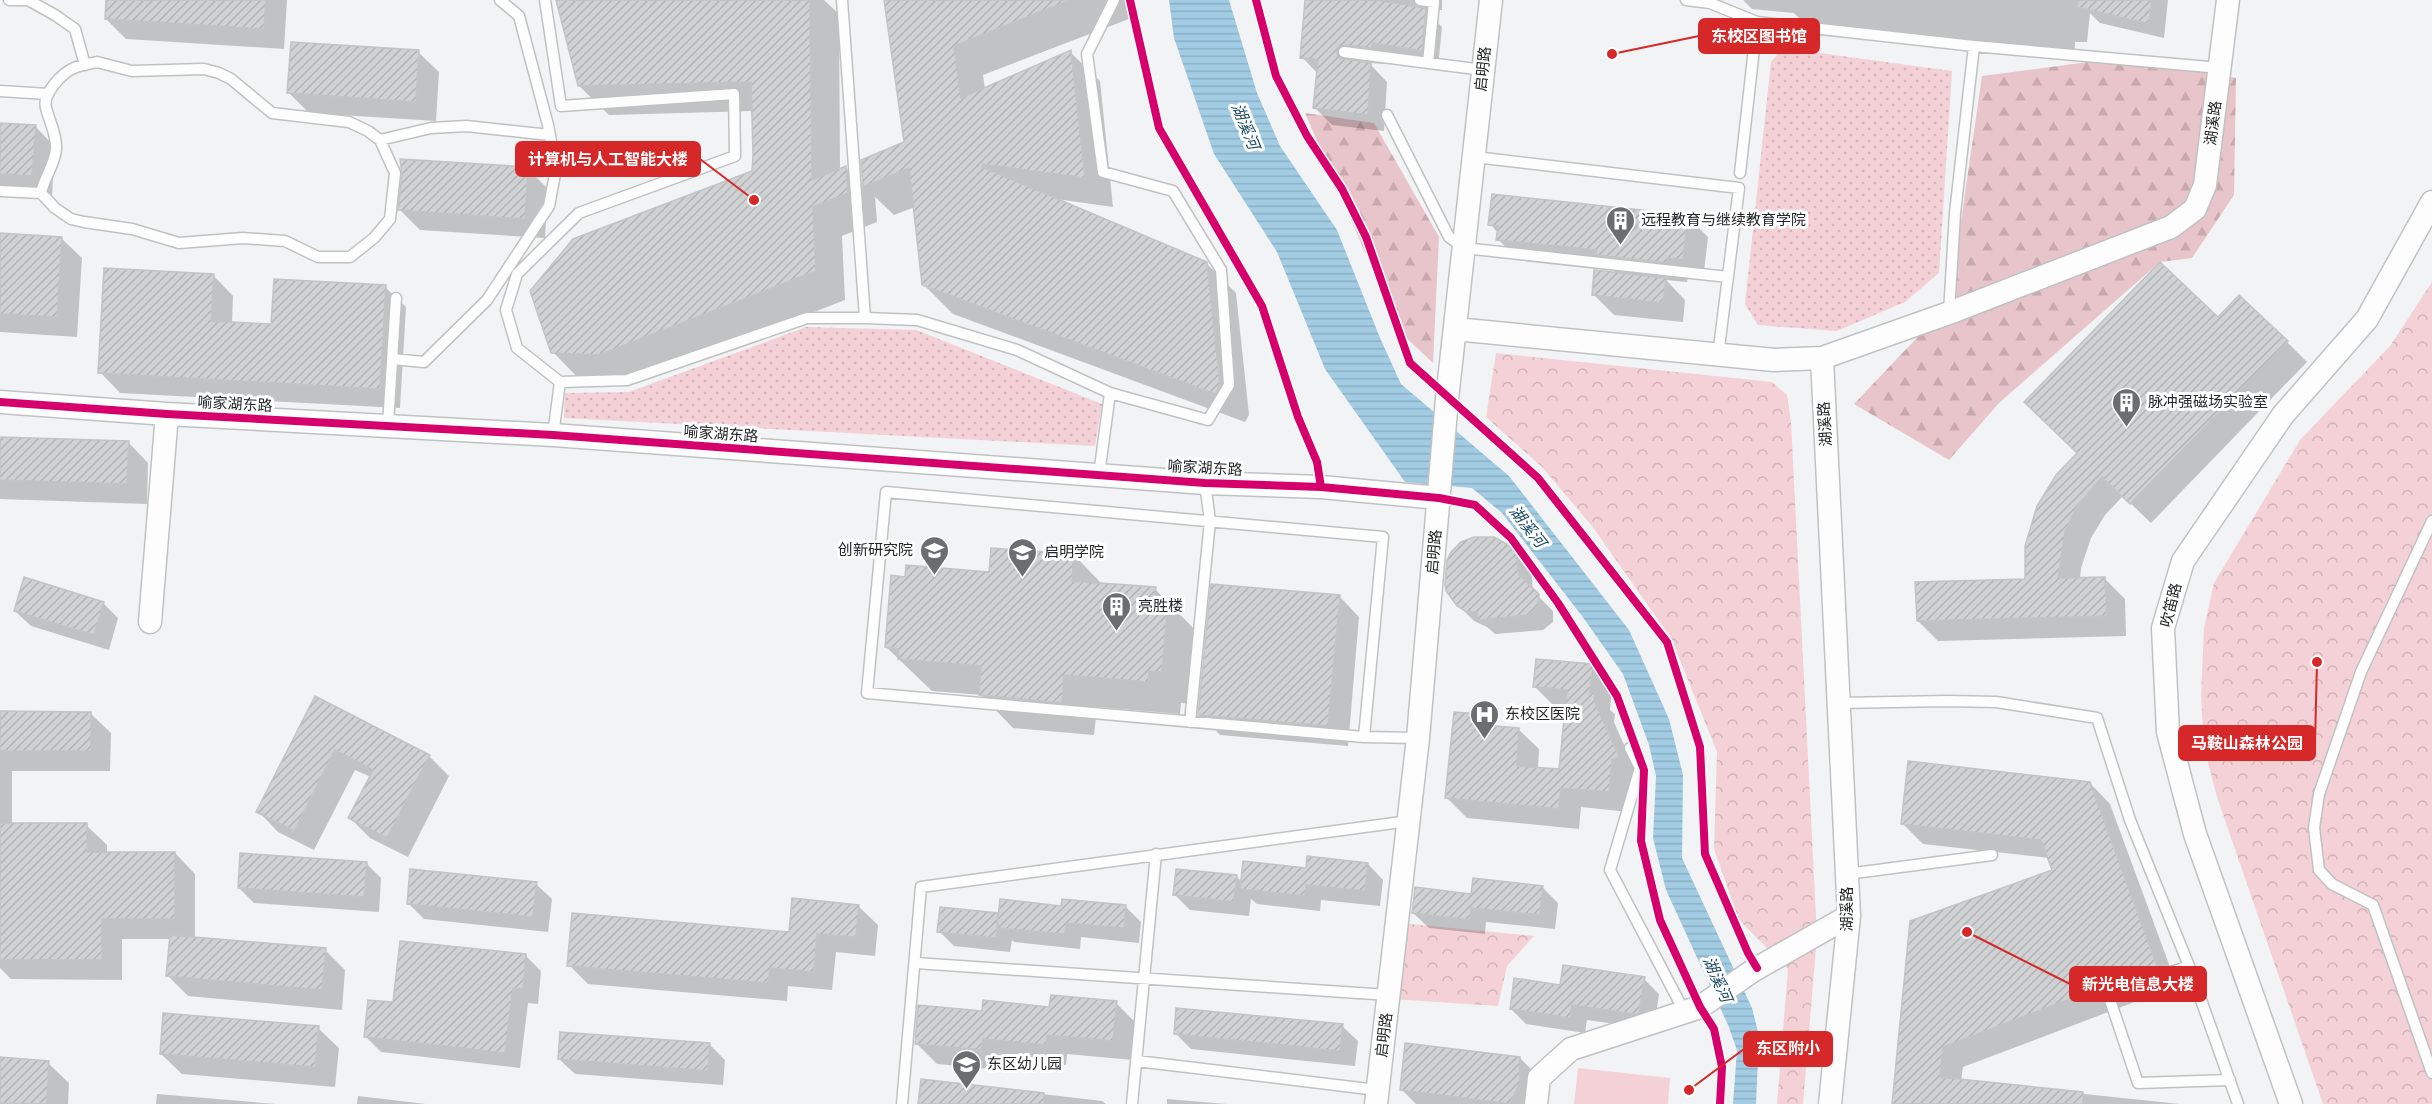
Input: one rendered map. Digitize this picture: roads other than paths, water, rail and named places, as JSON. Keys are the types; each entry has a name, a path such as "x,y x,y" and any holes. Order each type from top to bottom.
{"street":[{"name":"启明路","path":"1377,1097 1418,738 1447,399 1491,0"},
{"name":"湖溪路","path":"1830,1104 1849,916 1822,358 2171,227 2195,208 2205,185 2228,0"},
{"name":"吹笛路","path":"2291,1104 2195,834 2168,732 2163,628 2183,561 2283,415 2367,319 2432,202"},
{"path":"1455,329 1718,356 1774,360 1822,358"},
{"name":"喻家湖东路","path":"0,402 167,414 553,435 1205,483 1321,487 1439,497"},
{"path":"150,622 167,414"},
{"path":"1536,1104 1539,1078 1571,1049 1692,1009 1754,970 1849,916"}],"lane":[{"path":"9,0 28,0 56,15 75,29 85,65"},
{"path":"392,359 424,362 487,300 549,206 556,169 550,135 519,16 500,0"},
{"path":"545,0 561,106 734,94 735,156 579,213 517,274 506,310 517,348 560,382 627,380 807,318 917,320 1017,350 1110,393 1208,420 1229,385 1221,270 1173,191 1102,172 1087,54 1114,0"},
{"path":"842,0 865,318"},
{"path":"1420,0 1434,2 1428,63"},
{"path":"1686,0 1710,3 1757,22 1974,46 2220,68"},
{"path":"1740,173 1757,22"},
{"path":"1949,312 1955,213 1974,46"},
{"path":"1344,52 1483,70"},
{"path":"0,191 41,194 71,219 132,229 178,243 243,238 285,242 318,257 350,257 374,238 390,219 395,173 380,140 368,131 350,122 272,113 231,79 219,73 204,69 132,71 97,62 73,68 61,77 48,94 45,105 56,149 43,181 41,194"},
{"path":"0,91 48,94"},
{"path":"1387,116 1449,237 1464,248 1728,277"},
{"path":"380,140 431,128 465,126 550,135"},
{"path":"1475,157 1739,188 1718,356"},
{"path":"388,425 396,298"},
{"path":"553,435 560,382"},
{"path":"1099,475 1110,393"},
{"path":"1190,722 1210,521 1205,483"},
{"path":"1364,737 1383,537 886,492 867,693 1364,737 1418,738"},
{"path":"2432,521 2361,672 2319,794 2314,828 2319,870 2332,884 2373,905 2432,1073"},
{"path":"1839,704 1996,702 2097,718 2130,820 2189,966 2238,1104"},
{"path":"1630,748 1640,768 1610,870 1692,1009"},
{"path":"902,1104 921,887 1409,821"},
{"path":"1132,1104 1156,854"},
{"path":"1847,874 1992,855"},
{"path":"916,963 1388,995"},
{"path":"2189,966 2108,994 2138,1083 2230,1080"},
{"path":"1137,1061 1377,1097"}],"water":[{"name":"湖溪河","path":"1169,0 1229,0 1257,93 1280,146 1337,230 1401,384 1509,476 1629,630 1669,719 1683,775 1682,858 1752,1008 1759,1036 1756,1104 1733,1104 1737,1050 1728,1025 1666,890 1653,838 1656,776 1649,745 1623,674 1582,616 1502,513 1472,488 1405,482 1325,369 1277,252 1214,154 1174,38"}],"place":[{"name":"东校区图书馆","path":"1612,54"},
{"name":"计算机与人工智能大楼","path":"754,200"},
{"name":"远程教育与继续教育学院","path":"1620,246"},
{"name":"脉冲强磁场实验室","path":"2127,428"},
{"name":"创新研究院","path":"934,576"},
{"name":"启明学院","path":"1023,578"},
{"name":"亮胜楼","path":"1117,632"},
{"name":"马鞍山森林公园","path":"2317,662"},
{"name":"东校区医院","path":"1484,740"},
{"name":"新光电信息大楼","path":"1967,932"},
{"name":"东区幼儿园","path":"966,1090"},
{"name":"东区附小","path":"1689,1090"}]}
